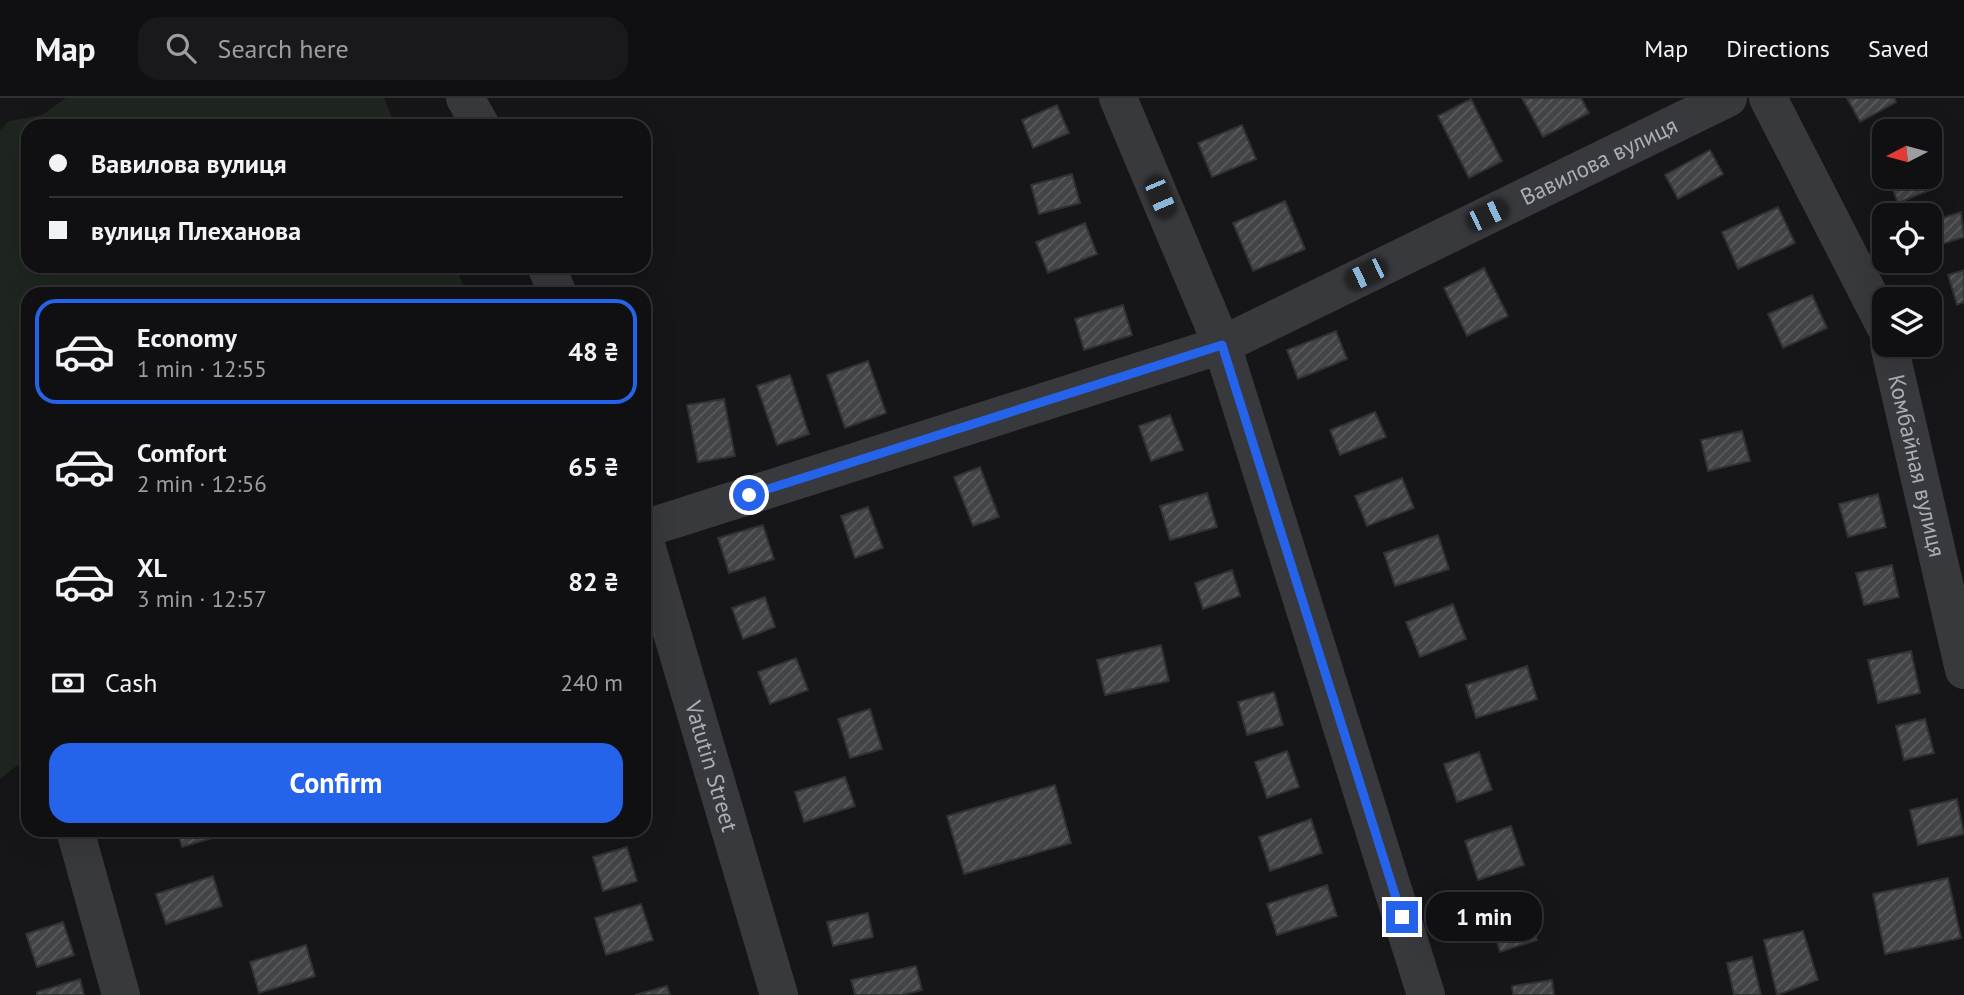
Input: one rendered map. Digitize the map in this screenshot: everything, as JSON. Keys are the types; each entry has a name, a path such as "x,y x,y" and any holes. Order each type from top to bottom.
{"street":[{"path":"465,98 477,119"},
{"path":"1118,98 1222,345 1426,995"},
{"name":"Вавилова вулиця","path":"651,526 1222,345 1728,98"},
{"path":"1768,98 1872,301"},
{"name":"Комбайная вулиця","path":"1892,357 1964,670"},
{"name":"Vatutin Street","path":"651,562 779,995"},
{"path":"77,837 121,995"}],"shaded area":[{"path":"66,98 384,98 393,119 21,119 21,273 458,273 464,287 21,287 21,762 0,779 0,130 9,121 42,115"}],"building":[{"path":"1522,98 1581,98 1589,113 1543,137"},
{"path":"1847,98 1894,98 1896,102 1860,122"},
{"path":"1471,99 1502,161 1469,178 1438,116"},
{"path":"1057,105 1069,133 1033,148 1022,120"},
{"path":"1242,125 1256,159 1212,177 1198,143"},
{"path":"1710,150 1723,174 1678,199 1665,175"},
{"path":"1072,174 1080,203 1039,214 1031,185"},
{"path":"1893,189 1933,189 1898,203"},
{"path":"1285,201 1305,249 1253,271 1233,223"},
{"path":"1778,207 1795,243 1738,269 1722,232"},
{"path":"1961,212 1964,237 1942,244 1942,218"},
{"path":"1085,223 1097,254 1048,273 1036,242"},
{"path":"1484,268 1508,316 1467,336 1444,288"},
{"path":"1964,270 1964,302 1957,305 1948,275"},
{"path":"1812,295 1827,328 1783,348 1768,314"},
{"path":"1123,305 1132,335 1084,350 1075,319"},
{"path":"1336,331 1347,359 1298,379 1287,350"},
{"path":"868,361 886,413 845,428 827,375"},
{"path":"790,375 809,434 777,445 757,386"},
{"path":"724,399 735,456 698,462 687,405"},
{"path":"1375,412 1386,437 1340,455 1330,430"},
{"path":"1170,415 1183,450 1151,461 1139,426"},
{"path":"1742,431 1750,461 1708,471 1701,440"},
{"path":"980,467 999,517 973,526 954,477"},
{"path":"1402,478 1414,508 1367,526 1355,496"},
{"path":"1207,493 1217,527 1170,540 1160,506"},
{"path":"1878,494 1886,527 1848,537 1839,504"},
{"path":"868,507 883,548 855,558 841,516"},
{"path":"763,525 774,559 729,573 718,538"},
{"path":"1438,535 1449,569 1395,586 1384,553"},
{"path":"1892,565 1899,597 1864,605 1856,573"},
{"path":"1232,570 1240,596 1203,609 1195,583"},
{"path":"765,597 775,627 743,639 732,608"},
{"path":"1453,604 1466,639 1420,657 1406,622"},
{"path":"1161,645 1169,681 1105,695 1097,660"},
{"path":"1911,651 1920,693 1878,703 1868,660"},
{"path":"796,658 808,690 770,704 758,672"},
{"path":"1527,666 1537,699 1476,718 1466,685"},
{"path":"1274,692 1283,725 1247,735 1238,702"},
{"path":"870,709 882,749 850,758 838,719"},
{"path":"1925,719 1934,753 1904,760 1896,726"},
{"path":"1287,751 1299,787 1267,798 1255,762"},
{"path":"1479,752 1492,790 1457,802 1444,764"},
{"path":"845,777 855,806 804,822 795,792"},
{"path":"1055,785 1071,843 964,874 947,816"},
{"path":"1957,799 1964,834 1918,845 1910,810"},
{"path":"1311,819 1322,853 1270,871 1259,837"},
{"path":"1511,826 1524,865 1478,880 1465,841"},
{"path":"179,837 216,837 182,847"},
{"path":"627,847 637,881 603,891 593,857"},
{"path":"213,876 222,906 166,924 156,894"},
{"path":"1948,878 1961,938 1885,954 1873,894"},
{"path":"1327,885 1337,916 1277,935 1267,904"},
{"path":"641,904 653,940 606,955 595,918"},
{"path":"1525,904 1537,940 1500,952 1489,917"},
{"path":"868,913 873,937 833,946 827,922"},
{"path":"63,922 74,955 37,967 26,934"},
{"path":"1803,931 1818,980 1777,995 1764,940"},
{"path":"306,945 315,976 259,993 250,962"},
{"path":"1752,957 1761,995 1734,995 1727,963"},
{"path":"916,966 922,990 902,995 855,995 851,980"},
{"path":"80,979 84,995 37,995 37,992"},
{"path":"1552,980 1554,995 1513,995 1512,986"},
{"path":"667,986 670,995 635,995"}],"route":[{"path":"749,495 1222,345 1402,917"}]}
